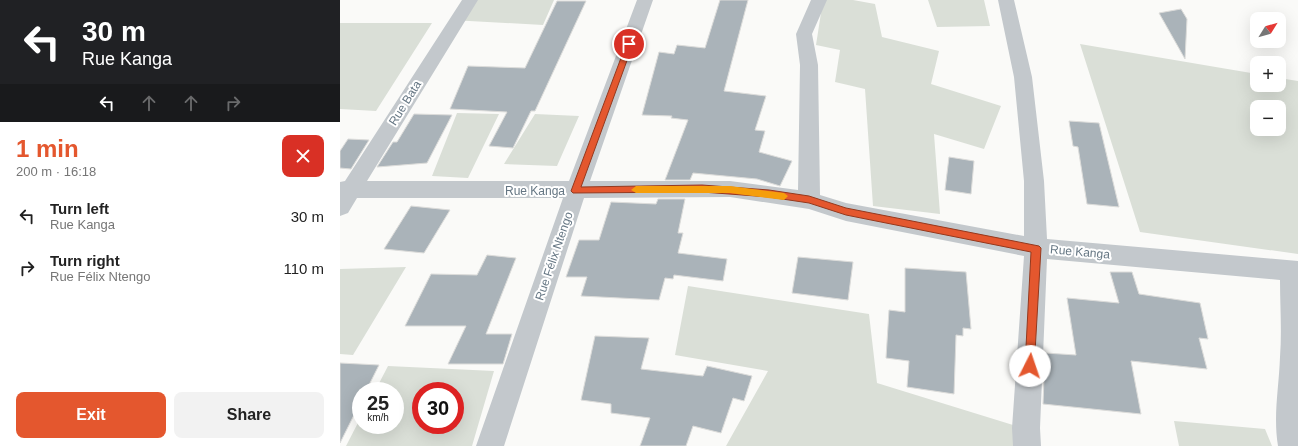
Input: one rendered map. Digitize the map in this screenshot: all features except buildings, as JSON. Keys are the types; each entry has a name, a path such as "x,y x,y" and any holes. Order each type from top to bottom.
{"street":[{"name":"Rue Bata","path":"343,196 470,0"},
{"name":"Rue Félix Ntengo","path":"490,446 576,191 645,0"},
{"path":"809,200 809,65 804,34 819,0"},
{"path":"1006,0 1023,76 1034,181 1036,248 1026,428 1027,446"},
{"name":"Rue Kanga","path":"343,196 730,189 809,200 846,212 1036,248 1295,271"},
{"path":"1292,446 1289,436 1289,392 1293,358 1295,271"}],"shaded area":[{"path":"464,0 554,0 543,25 451,20"},
{"path":"823,0 853,0 875,4 882,37 939,51 931,84 1001,106 984,149 934,134 940,214 873,206 865,89 835,82 840,50 816,45"},
{"path":"928,0 984,0 990,26 937,27"},
{"path":"340,23 432,23 376,111 340,109"},
{"path":"1080,44 1250,73 1250,92 1286,92 1286,79 1298,81 1298,254 1140,232"},
{"path":"457,113 499,114 468,178 432,176"},
{"path":"535,114 579,116 557,166 504,164"},
{"path":"406,267 353,355 340,354 340,269"},
{"path":"688,286 869,314 877,383 1013,425 1013,446 726,446 768,371 675,355"},
{"path":"388,366 494,371 472,446 346,446 352,434 404,434 404,382 380,382"},
{"path":"1174,421 1265,429 1272,446 1179,446"}],"slow traffic":[{"path":"636,190 702,188 730,189 784,196"}],"route":[{"path":"629,44 576,191 702,188 730,189 809,200 846,212 1036,248 1030,366"}]}
